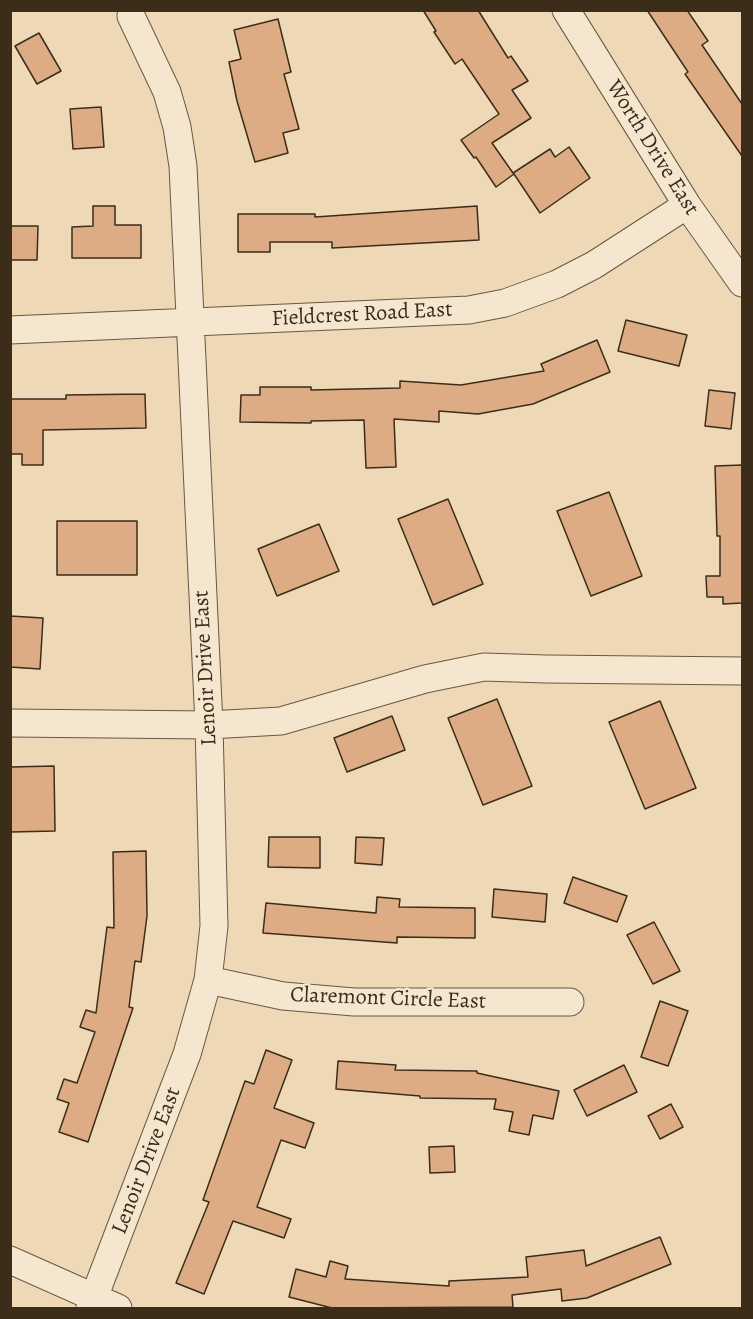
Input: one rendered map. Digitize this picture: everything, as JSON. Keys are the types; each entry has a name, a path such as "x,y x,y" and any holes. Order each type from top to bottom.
{"street":[{"name":"Worth Drive East","path":"566,10 687,205 742,283"},
{"name":"Lenoir Drive East","path":"101,1305 187,1054 208,980 214,926 209,725 183,166 177,127 167,92 131,16"},
{"name":"Fieldcrest Road East","path":"10,330 469,310 505,303 557,284 594,265 687,205"},
{"path":"10,723 209,725 281,721 425,679 484,667 742,671"},
{"name":"Claremont Circle East","path":"208,980 283,996 354,1002 570,1002"},
{"path":"10,1260 101,1305"}],"building":[{"path":"423,10 478,10 508,58 511,56 528,81 512,90 531,118 492,143 513,173 550,149 555,157 569,147 590,178 540,213 514,174 496,187 476,157 474,158 461,140 499,114 462,59 455,64"},
{"path":"647,10 687,10 708,41 702,45 742,104 742,156 685,74 688,72"},
{"path":"278,19 291,72 284,74 299,129 283,133 288,153 255,162 237,101 229,62 241,59 234,30"},
{"path":"39,33 61,71 37,84 15,46"},
{"path":"101,107 104,147 73,149 70,109"},
{"path":"93,206 115,206 115,225 141,225 141,258 72,258 72,227 93,226"},
{"path":"477,206 479,240 332,248 332,242 270,242 270,252 238,252 238,214 315,214 315,217"},
{"path":"10,226 38,226 37,260 10,260"},
{"path":"626,320 687,335 679,366 618,351"},
{"path":"597,340 610,372 533,404 478,414 439,411 439,422 394,419 396,467 366,468 364,420 311,421 311,423 240,422 241,395 260,395 260,387 311,387 311,390 400,388 400,381 461,385 544,371 541,364"},
{"path":"709,390 735,393 731,429 705,426"},
{"path":"145,394 146,428 43,430 43,465 22,465 22,454 10,454 10,399 66,399 66,395"},
{"path":"742,465 742,603 723,604 723,597 707,597 706,576 720,576 720,536 717,536 715,466"},
{"path":"609,492 642,576 591,596 557,511"},
{"path":"448,499 483,584 433,605 398,519"},
{"path":"57,521 137,521 137,575 57,575"},
{"path":"319,524 339,571 277,596 258,549"},
{"path":"10,616 43,618 40,669 10,667"},
{"path":"497,699 532,786 483,805 448,718"},
{"path":"660,701 696,788 645,809 609,722"},
{"path":"392,716 405,750 347,772 334,738"},
{"path":"54,766 55,831 10,832 10,767"},
{"path":"269,837 320,837 320,868 268,867"},
{"path":"356,837 384,838 382,865 355,863"},
{"path":"146,851 147,916 141,962 135,961 129,1007 133,1008 88,1142 59,1132 69,1103 57,1099 64,1079 77,1083 95,1032 80,1027 86,1010 96,1013 107,927 114,928 113,852"},
{"path":"573,877 627,896 617,922 564,903"},
{"path":"494,889 547,894 545,922 492,917"},
{"path":"377,897 400,899 399,907 475,908 475,938 397,937 397,943 263,933 266,903 376,913"},
{"path":"654,922 680,971 653,984 627,935"},
{"path":"660,1001 688,1011 668,1066 641,1057"},
{"path":"266,1050 292,1060 274,1108 314,1123 305,1148 281,1140 257,1207 291,1219 284,1238 233,1221 204,1294 176,1283 209,1202 203,1200 245,1081 254,1084"},
{"path":"338,1061 396,1065 395,1070 477,1071 477,1073 559,1091 553,1119 533,1115 529,1135 509,1131 513,1112 494,1109 496,1099 420,1098 420,1096 336,1089"},
{"path":"624,1065 637,1092 587,1116 574,1090"},
{"path":"671,1104 683,1127 660,1139 648,1116"},
{"path":"454,1146 455,1172 430,1173 429,1147"},
{"path":"660,1237 671,1264 587,1298 562,1301 561,1289 512,1295 513,1307 332,1308 289,1297 296,1269 326,1277 330,1261 348,1266 345,1279 449,1286 449,1281 528,1277 526,1257 584,1250 586,1266"}]}
